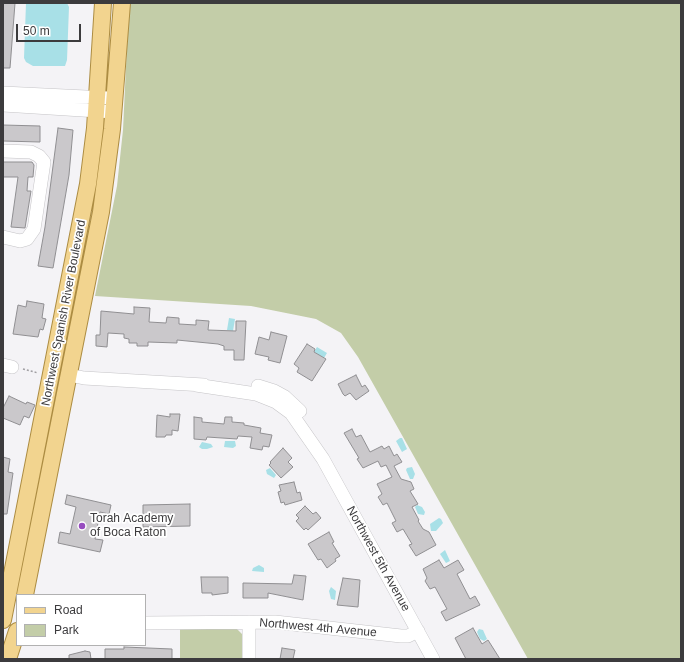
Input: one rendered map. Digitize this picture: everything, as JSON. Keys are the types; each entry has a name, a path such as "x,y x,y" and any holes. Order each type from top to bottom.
{"main road":[{"name":"Northwest Spanish River Boulevard","path":"3,620 71,280 88,184 97,104 103,3"},
{"name":"Northwest Spanish River Boulevard","path":"25,594 101,212 114,105 122,3"},
{"path":"69,376 64,362 71,320 71,280"},
{"path":"8,659 16,637"}],"street":[{"path":"3,93 114,105"},
{"path":"3,105 97,104"},
{"path":"3,151 31,152 39,156 44,162 34,229 26,239 20,241 3,237"},
{"name":"Northwest 5th Avenue","path":"69,376 196,385 256,394 276,402 291,414 324,459 433,659"},
{"path":"249,622 249,659"},
{"name":"Northwest 4th Avenue","path":"146,623 275,622 401,636 408,636 418,631"}],"path":[{"path":"8,366 52,376"}],"green space":[{"path":"129,3 681,3 681,659 528,659 358,357 341,333 316,319 251,306 95,296 117,186 123,130"},
{"path":"180,626 236,628 242,634 244,639 244,659 180,659"}],"water":[{"path":"26,3 67,3 69,7 67,60 65,66 33,66 26,62 24,58"},
{"path":"229,318 235,319 233,331 227,330"},
{"path":"317,347 327,353 324,358 314,352"},
{"path":"402,438 407,449 402,452 396,441"},
{"path":"225,441 235,441 236,446 233,448 224,447"},
{"path":"202,442 211,444 213,447 202,449 199,447"},
{"path":"412,467 415,474 413,479 410,479 406,470 407,468"},
{"path":"270,468 276,475 274,478 267,474 266,470"},
{"path":"417,505 422,507 425,512 424,515 418,514 415,507"},
{"path":"439,518 443,523 436,531 431,531 430,524"},
{"path":"445,550 450,561 446,563 440,554"},
{"path":"259,565 264,568 264,572 252,571 253,568"},
{"path":"331,587 336,591 335,600 331,599 329,591"},
{"path":"479,629 483,630 487,639 484,641 480,639 477,632"}],"building":[{"path":"3,3 15,3 10,68 3,68"},
{"path":"3,125 40,126 40,142 3,141"},
{"path":"58,128 73,130 69,175 53,268 38,266 45,227"},
{"path":"3,162 32,162 34,165 33,177 28,177 27,191 31,191 25,228 11,227 18,177 3,177"},
{"path":"27,301 44,304 42,318 46,319 43,330 40,329 38,337 13,334 18,305 26,307"},
{"path":"134,307 150,308 149,322 166,323 167,317 179,318 179,324 196,325 196,320 209,321 208,330 236,331 236,321 246,321 244,360 234,360 234,350 224,350 224,346 218,344 177,340 177,343 148,342 148,346 137,346 137,343 129,343 129,339 124,338 124,334 108,333 107,347 96,346 96,335 100,335 101,311 134,314"},
{"path":"271,332 287,336 280,363 268,360 269,357 255,354 259,337 269,340"},
{"path":"307,344 315,349 314,352 326,359 312,381 297,372 299,368 294,364"},
{"path":"356,375 362,387 365,385 369,391 356,400 350,393 345,396 338,384"},
{"path":"9,396 26,404 27,402 35,405 29,418 24,416 20,425 3,418 3,408"},
{"path":"170,414 180,414 178,431 172,430 172,435 156,437 157,415 170,417"},
{"path":"194,417 202,418 202,422 224,424 225,417 232,417 232,422 244,423 244,425 261,428 260,433 272,435 269,447 263,446 262,450 250,448 252,437 238,436 237,439 207,437 206,440 194,439"},
{"path":"352,429 356,437 361,435 370,452 382,446 384,449 389,446 394,456 397,454 402,462 394,466 401,479 411,482 414,489 410,491 418,504 412,507 423,529 429,532 436,545 416,556 409,545 412,544 403,529 397,532 392,523 396,521 387,503 383,505 378,497 382,494 377,484 392,477 386,465 381,467 378,461 363,468 357,459 359,458 344,433"},
{"path":"283,448 292,458 288,462 293,467 281,478 269,465"},
{"path":"3,457 10,459 8,472 13,473 7,514 3,514"},
{"path":"294,482 297,493 300,492 302,500 285,505 284,502 281,503 278,492 281,491 279,485"},
{"path":"67,495 111,505 109,514 100,512 95,539 103,540 100,552 58,543 60,532 70,534 76,507 65,504"},
{"path":"190,504 190,526 143,527 143,505"},
{"path":"305,506 313,514 316,512 321,518 308,530 306,528 304,530 296,521 299,518 296,515"},
{"path":"329,532 334,542 332,543 340,556 327,568 321,559 318,560 308,544"},
{"path":"439,560 444,568 458,560 464,570 457,574 470,599 475,596 480,605 446,621 441,612 447,609 435,587 430,589 425,581 427,578 423,569"},
{"path":"294,575 306,576 303,600 268,593 268,598 243,598 243,583 292,584"},
{"path":"201,577 228,577 228,593 212,595 212,593 202,593"},
{"path":"343,578 360,580 358,607 337,605"},
{"path":"473,628 482,644 488,640 500,659 466,659 455,638"},
{"path":"124,647 172,649 172,659 105,659 105,649 124,649"},
{"path":"282,648 295,650 293,659 280,659"},
{"path":"85,651 90,652 91,659 69,659 69,655"}],"place":[{"name":"Torah Academy of Boca Raton","path":"82,526"}]}
